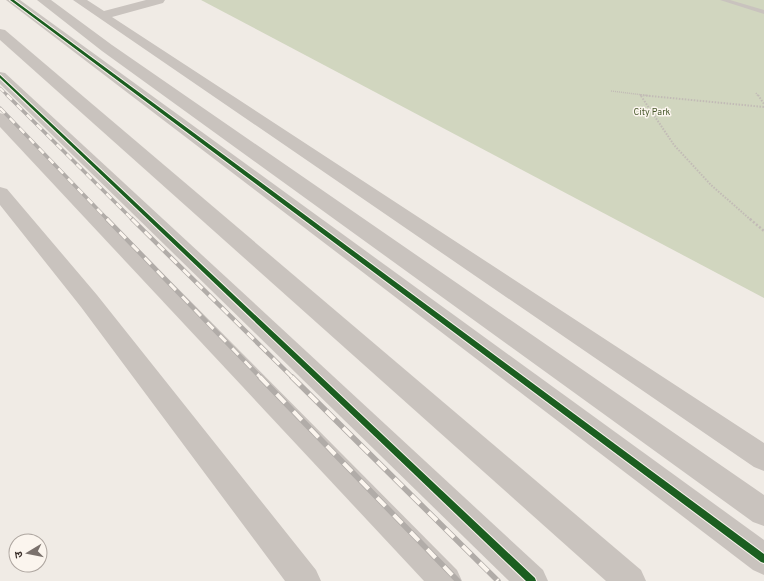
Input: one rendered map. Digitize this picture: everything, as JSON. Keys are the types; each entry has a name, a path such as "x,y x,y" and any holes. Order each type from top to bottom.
{"street":[{"path":"12,0 764,559"},
{"path":"43,0 107,48 764,512"},
{"path":"79,0 764,458"},
{"path":"104,16 159,0"},
{"path":"0,33 630,581"},
{"path":"0,76 532,581"},
{"path":"0,118 446,581"},
{"path":"0,193 89,301 305,581"}],"lane":[{"path":"723,0 764,12"}],"path":[{"path":"611,91 641,96 764,107"},
{"path":"756,93 764,104"},
{"path":"641,96 674,145 711,185 764,231"}],"green space":[{"name":"City Park","path":"201,0 764,0 764,298"}],"railway":[{"path":"0,88 7,95"},
{"path":"7,95 133,220"},
{"path":"0,108 108,220"},
{"path":"107,219 261,378"},
{"path":"132,219 293,378"},
{"path":"260,377 458,581"},
{"path":"292,377 498,581"}],"cycle path":[{"path":"12,0 764,559"},
{"path":"0,76 532,581"}]}
